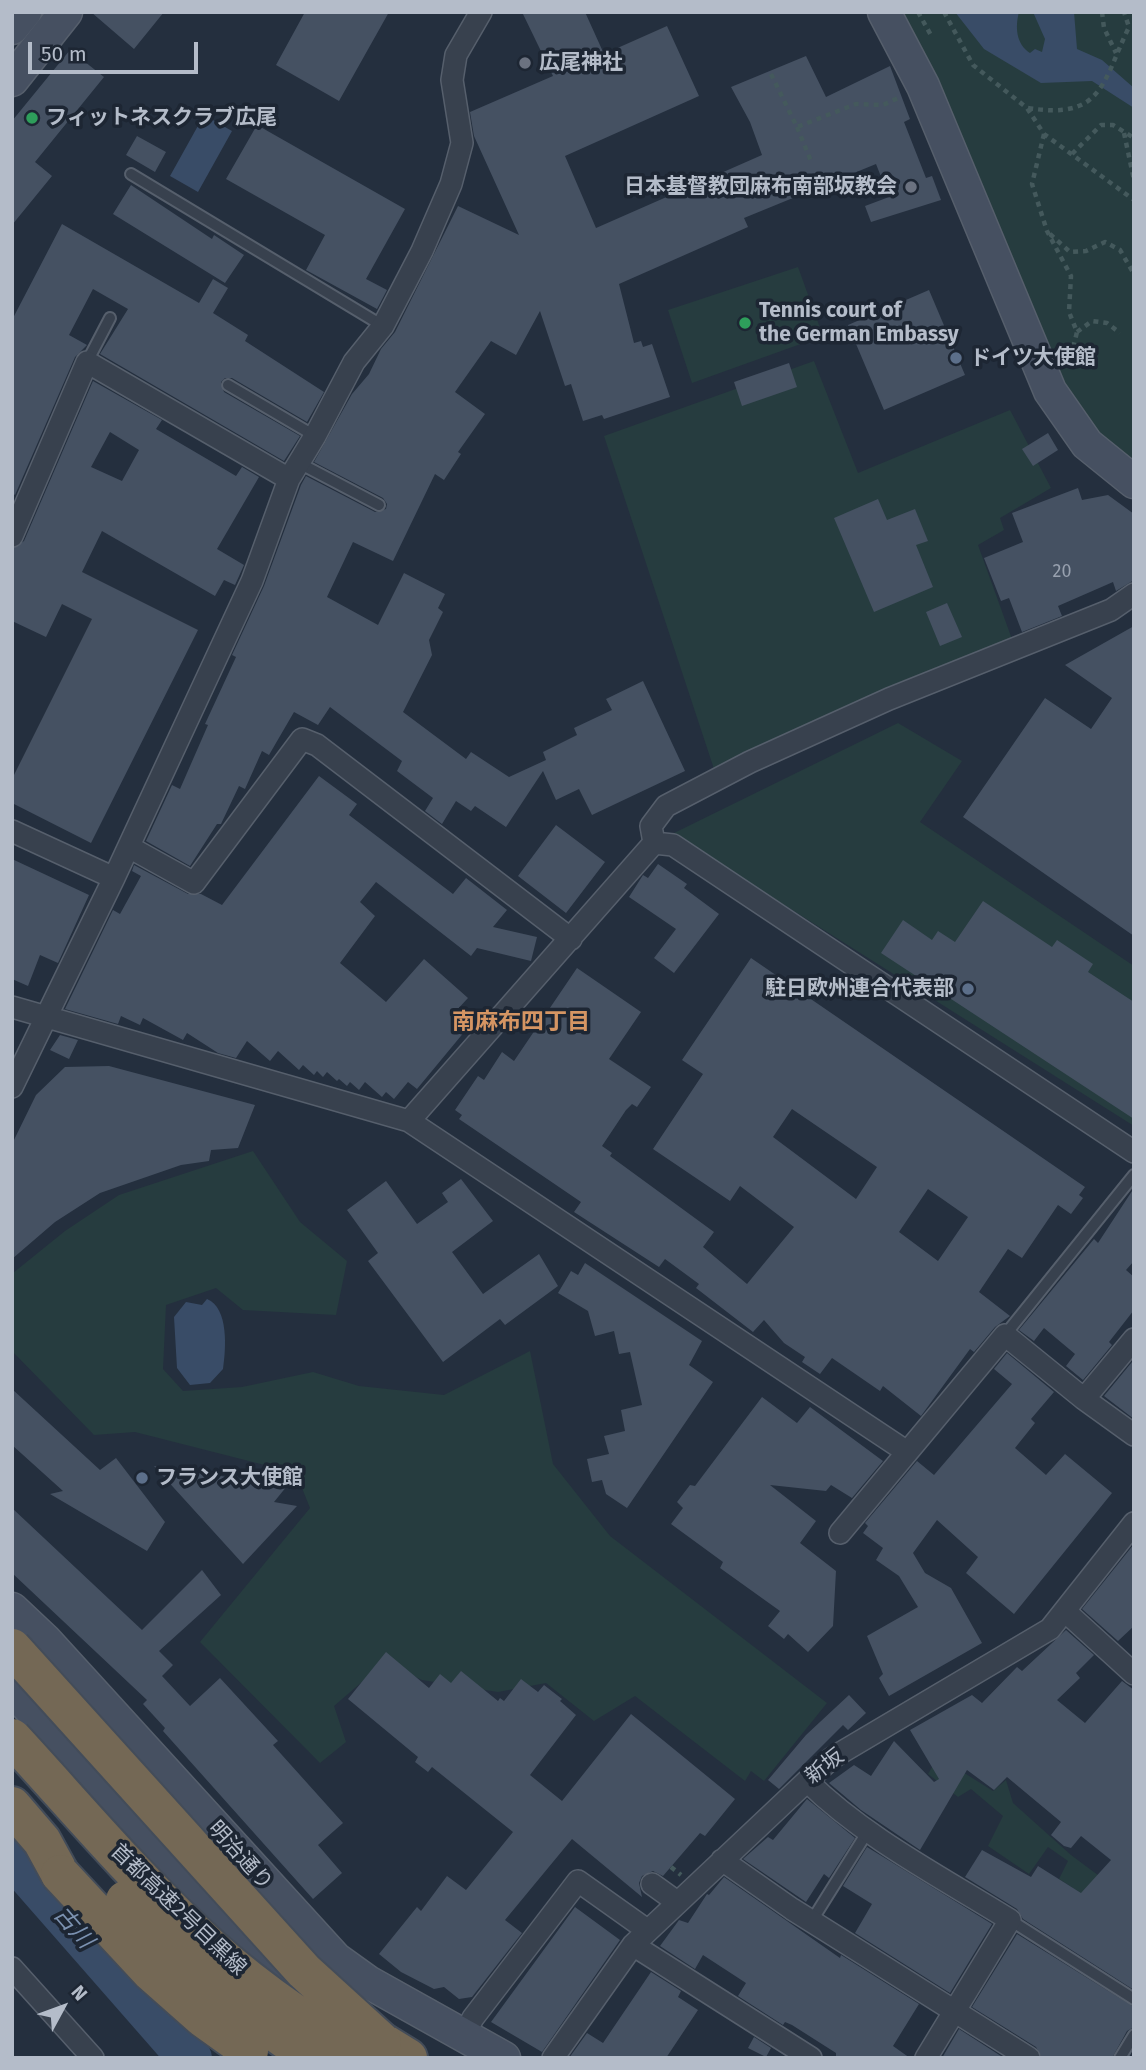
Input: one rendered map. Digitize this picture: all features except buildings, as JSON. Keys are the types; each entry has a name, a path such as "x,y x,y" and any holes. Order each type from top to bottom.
{"highway":[{"path":"12,1648 304,1971 364,2026 408,2058"},
{"name":"首都高速2号目黒線","path":"12,1738 151,1891 195,1934 275,2000 365,2058"},
{"name":"首都高速2号目黒線","path":"12,1777 122,1897 201,1976 242,2010 313,2058"},
{"path":"12,1806 43,1841 60,1874 151,1972 203,2018 261,2058"}],"main road":[{"path":"12,27 25,12"},
{"path":"12,80 66,12"},
{"path":"884,12 923,86 1050,391 1087,444 1134,482"},
{"name":"明治通り","path":"12,1609 46,1641 336,1959 368,1982 504,2058"},
{"path":"12,1690 225,1928 274,1970 311,1994 425,2058"},
{"path":"261,2058 336,1959"}],"street":[{"path":"12,1087 129,847 251,582 294,471 354,362 383,326 422,251 451,184 462,143 452,80 456,55 481,12"},
{"path":"12,536 88,362 294,471"},
{"path":"654,843 651,826 666,806 750,762 889,699 1111,610 1134,594"},
{"path":"129,847 194,883 302,739 317,745 571,939"},
{"path":"12,831 114,878"},
{"path":"409,1121 654,843"},
{"path":"654,843 673,845 1134,1152"},
{"path":"12,1007 44,1019 409,1121 907,1452"},
{"path":"840,1533 1005,1335 1084,1399 1134,1435"},
{"path":"1084,1399 1134,1339"},
{"name":"新坂","path":"553,2058 640,1938 665,1894 722,1860 832,1758 1050,1629 1134,1524"},
{"path":"1066,1612 1134,1674"},
{"path":"807,1781 834,1808 1010,1920 926,2058"},
{"path":"722,1860 811,1922 1029,2058"},
{"path":"464,2035 473,2018 578,1881 640,1938 811,2058"},
{"path":"12,1968 93,2058"}],"lane":[{"path":"131,174 383,326"},
{"path":"88,362 110,318"},
{"path":"228,385 315,436"},
{"path":"294,471 379,505"},
{"path":"1005,1335 1134,1175"},
{"path":"811,1922 868,1831"},
{"path":"1010,1920 1134,1999"},
{"path":"1120,2058 1134,2035"}],"path":[{"path":"918,12 932,37"},
{"path":"944,12 973,65 1027,108 1044,134 1134,200"},
{"path":"1102,12 1104,29 1116,53"},
{"path":"1027,108 1048,111 1079,108 1098,94 1116,53 1131,28 1124,12"},
{"path":"771,74 811,161"},
{"path":"797,127 856,104 883,105 923,86"},
{"path":"1072,154 1101,125 1113,125 1134,138"},
{"path":"1124,133 1134,180"},
{"path":"1044,134 1031,184 1047,231 1071,276 1069,312 1077,332 1073,348 1093,368"},
{"path":"1047,231 1070,252 1086,251 1105,242 1120,250 1134,274"},
{"path":"1077,332 1092,321 1107,323 1120,333"},
{"path":"665,1894 685,1877"}],"green space":[{"path":"897,12 1134,12 1134,468 1097,436 1057,388"},
{"name":"Tennis court of the German Embassy","path":"798,267 823,336 692,383 668,310"},
{"path":"814,361 858,473 1010,410 1051,488 1000,518 1004,530 978,545 1013,642 715,772 604,436"},
{"path":"898,723 962,761 920,822 1134,966 1134,1126 672,834"},
{"path":"253,1151 300,1222 347,1261 336,1315 243,1310 216,1288 166,1305 163,1369 183,1391 242,1387 313,1372 359,1386 444,1395 530,1351 553,1464 610,1536 827,1703 764,1781 751,1771 745,1781 635,1696 594,1721 546,1683 498,1692 422,1680 385,1662 334,1706 346,1742 320,1763 200,1642 310,1508 296,1473 135,1432 94,1435 12,1351 13,1273 65,1231 119,1195"},
{"path":"935,1762 966,1774 993,1791 1006,1780 1013,1803 1071,1855 1122,1893 1134,1927 1059,1879 1068,1861 1048,1847 1029,1874 988,1846 1003,1816 971,1789 958,1797 928,1774"}],"water":[{"path":"955,12 1019,12 1018,35 1022,45 1030,53 1035,49 1042,52 1045,39 1033,12 1074,12 1077,49 1102,60 1134,88 1134,108 1092,81 1041,83 984,49"},
{"path":"204,115 232,131 198,192 170,176"},
{"path":"207,1299 214,1304 223,1320 223,1369 210,1383 190,1385 177,1368 174,1317 186,1302 202,1305"}],"waterway":[{"name":"古川","path":"12,1858 174,2043 192,2058"}],"place":[{"name":"広尾神社","path":"525,63"},
{"name":"フィットネスクラブ広尾","path":"32,118"},
{"name":"日本基督教団麻布南部坂教会","path":"911,187"},
{"name":"Tennis court of the German Embassy","path":"745,323"},
{"name":"ドイツ大使館","path":"956,358"},
{"name":"駐日欧州連合代表部","path":"968,989"},
{"name":"フランス大使館","path":"142,1478"}],"district":[{"name":"南麻布四丁目","path":"521,1023"}]}
